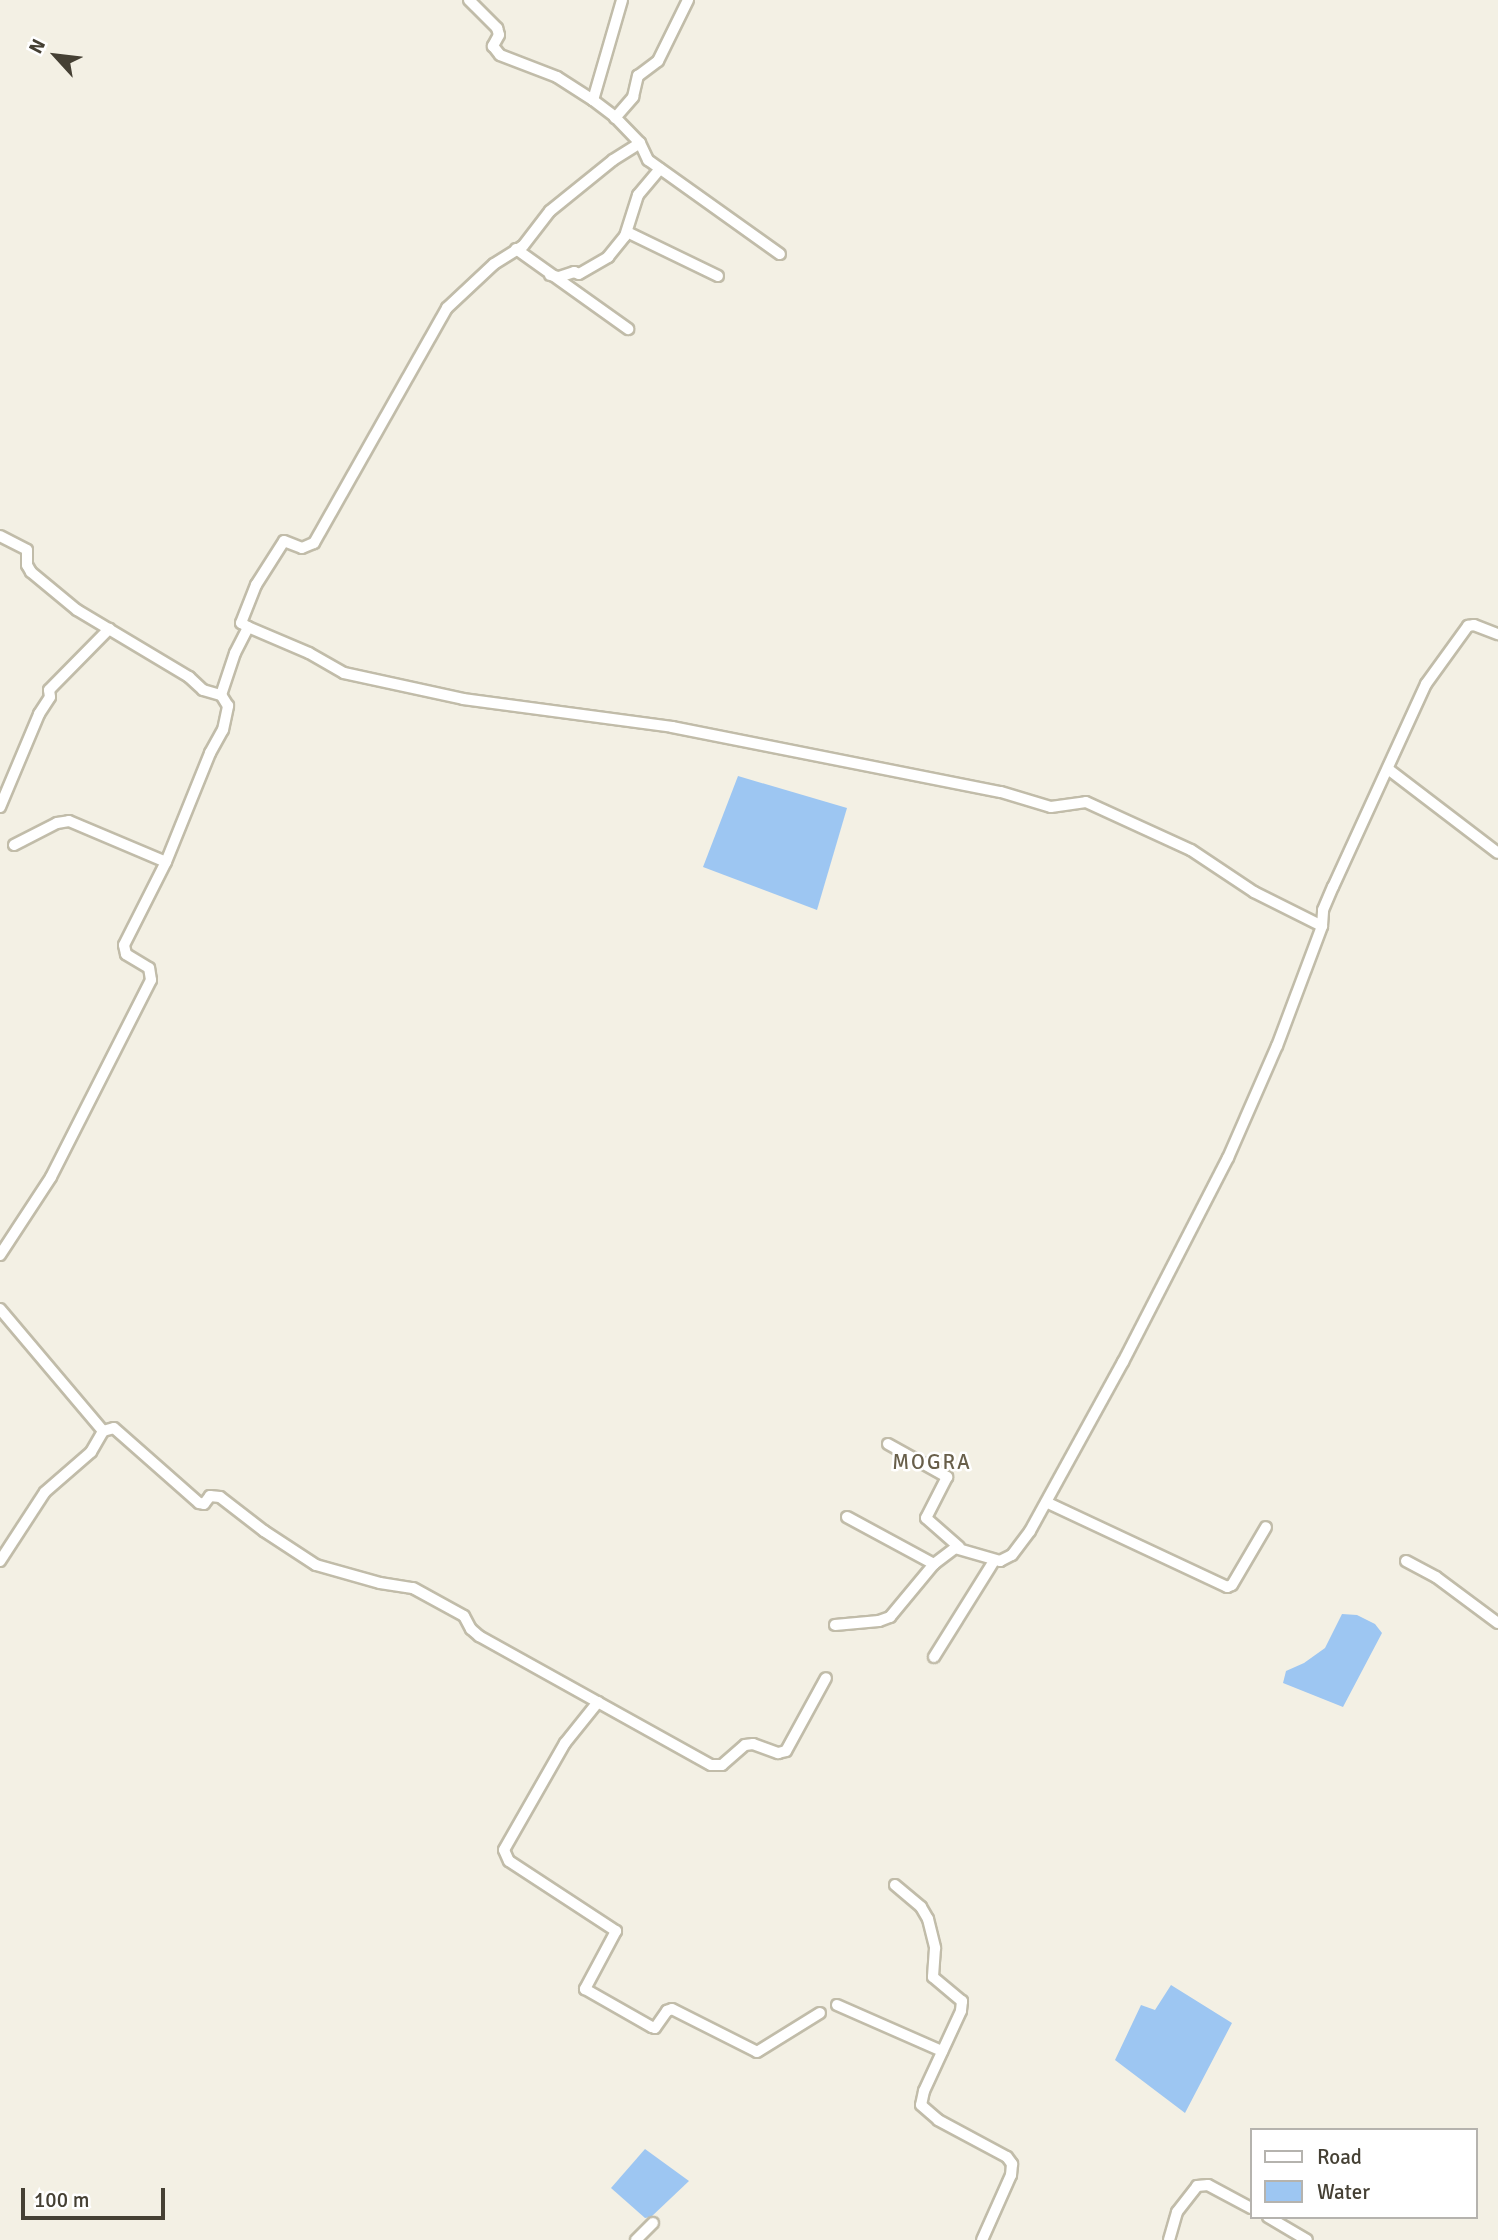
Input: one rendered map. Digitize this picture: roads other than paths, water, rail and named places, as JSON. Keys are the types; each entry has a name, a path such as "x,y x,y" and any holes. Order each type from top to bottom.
{"street":[{"path":"469,0 482,5 497,28 499,35 493,47 500,55 557,77 605,107 640,143 648,160 780,254"},
{"path":"593,100 622,0"},
{"path":"615,117 633,97 638,76 658,61 688,0"},
{"path":"640,143 576,188 550,211 523,246 494,264 447,309 314,543 302,548 284,541 245,609 241,623 309,653 344,673 463,699 562,710 671,727 1001,792 1051,807 1086,802 1191,850 1254,892 1322,926"},
{"path":"550,275 559,277 586,271 608,257 627,232 638,195 660,169"},
{"path":"627,232 718,275"},
{"path":"516,249 628,329"},
{"path":"0,536 27,550 27,565 35,575 77,610 189,677 203,690 221,695 228,706 223,730 166,862 124,945 126,954 149,968 150,980 51,1177 0,1255"},
{"path":"934,1657 994,1561 1012,1555 1048,1503 1228,1158 1277,1046 1322,926 1324,910 1333,887 1426,684 1457,637 1468,626 1474,625 1498,634"},
{"path":"221,695 234,653 248,628"},
{"path":"0,807 38,713 50,697 49,690 109,629"},
{"path":"1388,769 1498,853"},
{"path":"14,845 57,823 69,821 166,862"},
{"path":"0,1309 103,1431"},
{"path":"0,1561 40,1498 90,1452 103,1431 114,1428 199,1503 204,1504 210,1496 220,1497 264,1531 316,1565 380,1583 413,1588 464,1616 471,1629 479,1636 716,1766 745,1745 753,1744 778,1753 786,1751 826,1678"},
{"path":"888,1444 947,1477 926,1518 959,1547 994,1561"},
{"path":"1048,1503 1230,1587 1266,1527"},
{"path":"847,1517 934,1564"},
{"path":"835,1626 880,1621 890,1617 934,1564 959,1547"},
{"path":"1406,1561 1436,1577 1498,1623"},
{"path":"598,1702 565,1743 504,1850 509,1861 616,1930 585,1989 652,2027 655,2028 667,2011 672,2010 757,2052 820,2013"},
{"path":"895,1885 921,1907 928,1919 935,1948 933,1977 962,2001 961,2011 921,2099 924,2109 956,2130 1007,2157 1012,2164 1011,2175 982,2240"},
{"path":"837,2005 942,2051"},
{"path":"1169,2240 1184,2198 1201,2184 1250,2208"},
{"path":"1271,2219 1307,2240"},
{"path":"636,2240 653,2222"}],"water":[{"path":"738,776 847,808 817,910 703,867"},
{"path":"1342,1614 1357,1615 1375,1624 1382,1633 1343,1707 1283,1683 1286,1671 1304,1663 1325,1648"},
{"path":"1171,1985 1232,2023 1185,2113 1115,2060 1141,2005 1155,2010"},
{"path":"645,2149 689,2181 651,2217 645,2218 611,2188"}],"district":[{"name":"MOGRA","path":"932,1462"}]}
